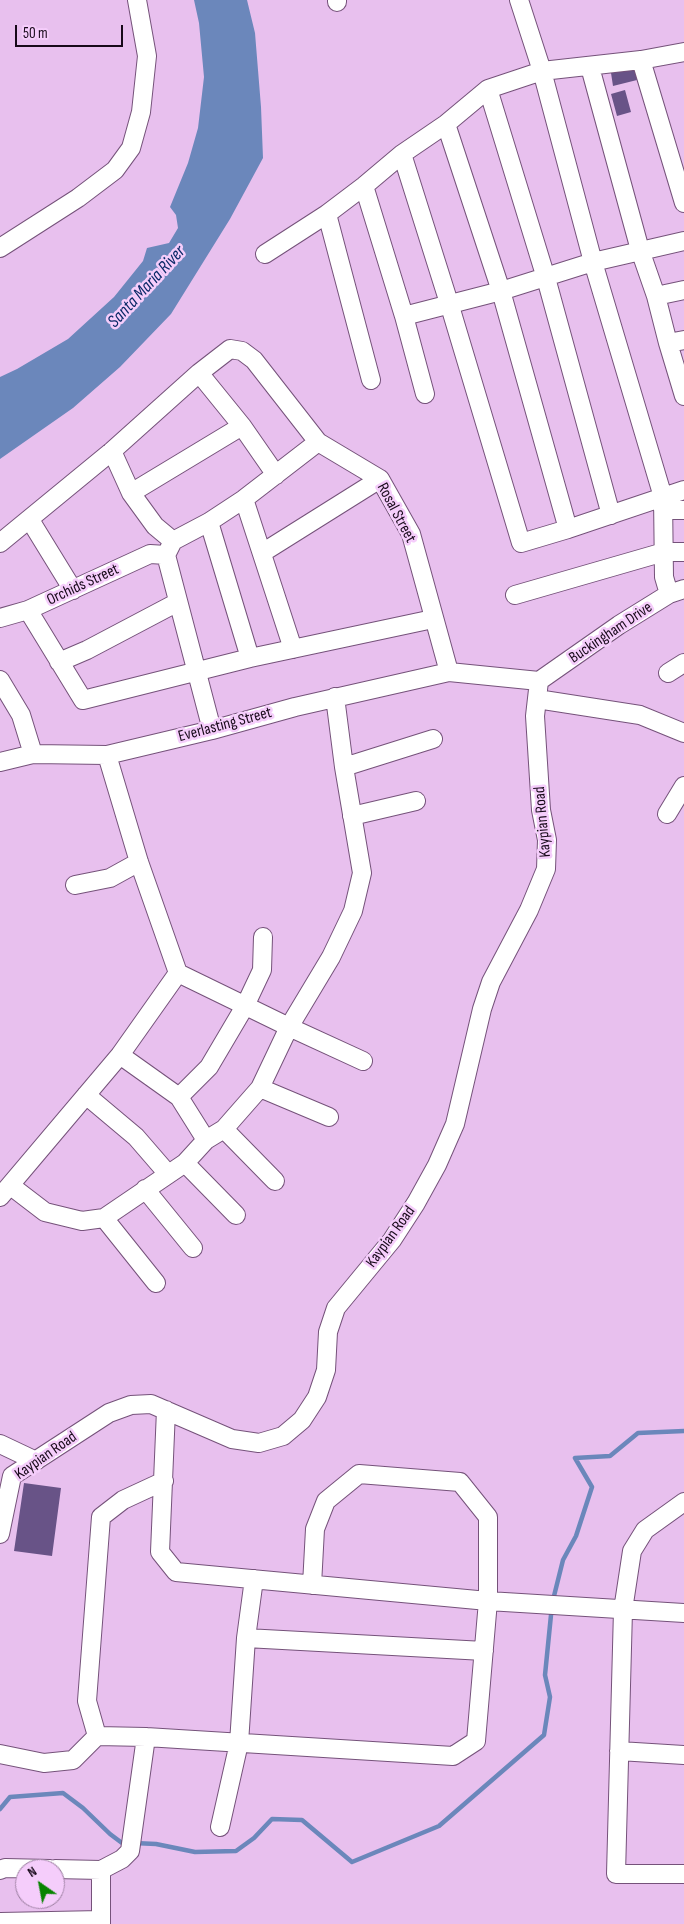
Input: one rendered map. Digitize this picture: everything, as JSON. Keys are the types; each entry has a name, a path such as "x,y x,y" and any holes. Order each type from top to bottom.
{"street":[{"path":"0,248 78,198 115,170 131,148 141,112 147,56 137,0"},
{"path":"519,0 542,71 593,262 663,503 664,576 676,591"},
{"path":"265,254 326,214 364,186 402,154 446,124 488,89 542,71 590,67 684,52"},
{"path":"641,60 684,203"},
{"path":"590,67 640,250 656,296 676,342 683,391"},
{"path":"488,89 546,278 611,515"},
{"path":"446,124 501,291 568,529"},
{"path":"402,154 450,303 520,543 611,515 663,503 684,490"},
{"path":"364,186 404,316 425,394"},
{"path":"326,214 372,380"},
{"path":"404,316 501,291 593,262 684,241"},
{"path":"656,296 684,290"},
{"name":"Rosal Street","path":"199,373 230,350 242,351 254,360 318,442 380,479 410,534 449,672"},
{"path":"0,543 112,451 199,373 242,426 276,475"},
{"path":"131,493 242,426"},
{"name":"Orchids Street","path":"0,618 28,610 150,554 170,548 244,499 318,442"},
{"path":"112,451 131,493 170,548 178,602 212,730"},
{"path":"262,553 380,479"},
{"path":"244,499 293,649"},
{"path":"663,503 684,510"},
{"path":"30,520 73,590"},
{"path":"210,522 250,658"},
{"path":"515,595 664,552 684,552"},
{"name":"Buckingham Drive","path":"540,681 620,625 676,591"},
{"path":"59,662 87,650 178,602"},
{"path":"28,610 83,700 250,658 433,619"},
{"path":"668,673 684,663"},
{"name":"Everlasting Street","path":"0,762 33,754 108,755 335,698 449,672 540,681"},
{"path":"0,680 21,716 33,754"},
{"name":"Kaypian Road","path":"0,1534 12,1476 109,1414 131,1405 151,1404 232,1439 259,1444 283,1436 302,1420 317,1396 326,1370 328,1332 336,1308 392,1240 437,1166 456,1124 482,1009 491,982 529,910 546,869 547,840 541,810 535,716 540,681"},
{"path":"178,973 120,1055 5,1192 45,1212 82,1221 104,1218 185,1163 206,1140 224,1129 260,1088 289,1027 331,957 353,911 362,873 344,767 335,698"},
{"path":"537,699 640,715 684,733"},
{"path":"344,767 432,739"},
{"path":"108,755 139,862 178,973 363,1061"},
{"path":"667,814 684,786"},
{"path":"352,816 416,801"},
{"path":"75,885 110,878 139,862"},
{"path":"179,1097 209,1067 245,1006 262,970 263,937"},
{"path":"120,1055 179,1097 206,1140"},
{"path":"260,1088 329,1117"},
{"path":"86,1095 136,1137 168,1174"},
{"path":"224,1129 275,1181"},
{"path":"185,1163 236,1215"},
{"path":"145,1189 193,1248"},
{"path":"104,1218 156,1283"},
{"path":"166,1410 160,1552 176,1572 488,1601 684,1613"},
{"path":"0,1444 36,1461"},
{"path":"0,1754 44,1763 73,1760 97,1736 146,1736 453,1756 476,1741 488,1601 488,1517 460,1482 359,1474 326,1501 315,1529 312,1585"},
{"path":"97,1736 87,1701 101,1517 123,1500 164,1481"},
{"path":"684,1502 645,1530 632,1551 623,1610 616,1874 684,1874"},
{"path":"220,1827 239,1743 246,1638 254,1580"},
{"path":"246,1638 484,1651"},
{"path":"65,1869 101,1870 122,1859 132,1843 146,1736"},
{"path":"619,1751 684,1755"},
{"path":"0,1870 15,1868"},
{"path":"0,1922 101,1922 101,1870"}],"water":[{"name":"Santa Maria River","path":"194,0 247,0 255,33 263,158 230,219 171,314 120,367 73,408 0,459 0,377 68,339 114,297 143,261 147,248 169,243 178,228 176,215 170,207 188,163 198,128 204,77 199,23"}],"building":[{"path":"634,67 637,80 613,86 611,73"},
{"path":"625,90 631,112 617,116 611,94"},
{"path":"24,1483 61,1488 52,1556 14,1551"}],"waterway":[{"path":"554,1596 563,1560 576,1536 592,1487 575,1458 610,1456 638,1433 684,1431"},
{"path":"134,1843 156,1844 195,1852 236,1851 254,1838 272,1819 302,1820 352,1862 439,1826 544,1735 550,1697 545,1675 551,1615"},
{"path":"0,1809 10,1797 63,1793 83,1808 110,1834 122,1843 126,1843"}]}
